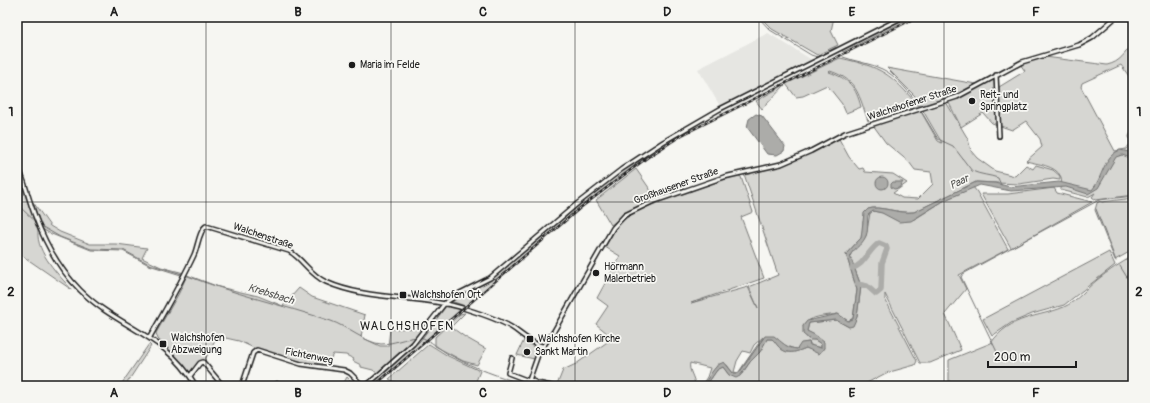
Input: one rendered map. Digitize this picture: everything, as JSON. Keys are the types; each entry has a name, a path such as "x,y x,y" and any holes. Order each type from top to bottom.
{"street":[{"path":"364,386 416,340 445,303 460,293 490,278 595,190 663,142 720,109 903,17"},
{"name":"Walchshofener Straße","path":"837,136 957,97 1022,62 1080,45 1092,38 1116,17"},
{"path":"996,75 999,136"},
{"name":"Großhausener Straße","path":"528,383 533,365 542,346 554,331 613,228 624,215 652,202 724,177 781,164 811,151 837,136"},
{"path":"17,164 35,217 57,261 81,290 109,312 150,337 174,357 190,376 196,386"},
{"name":"Walchenstraße","path":"150,337 177,292 204,227 208,227 289,251 296,256 314,275 333,285 392,296 445,303 496,319 512,328 540,350"},
{"name":"Walchenstraße","path":"534,344 542,346"},
{"name":"Fichtenweg","path":"242,386 254,352 258,350 308,366 344,370 350,373 364,386"},
{"path":"512,358 508,373 528,383 551,386"},
{"path":"190,376 200,363 203,362 223,386"},
{"path":"381,386 397,386"}],"shaded area":[{"path":"760,17 834,17 831,31 838,45 817,55 772,29"},
{"path":"908,17 913,17 843,52 842,50"},
{"path":"768,33 812,60 720,106 698,69"},
{"path":"1133,44 1133,82 1121,65 1082,83 1081,87 1115,151 1126,149 1130,144 1129,136 1133,129 1133,195 1096,200 1092,197 1095,193 1088,197 1061,190 1061,177 1055,170 1050,167 1026,161 1042,147 1040,139 1026,121 1012,130 992,123 983,113 961,127 948,101 966,94 993,77 997,79 999,107 999,87 1025,71 1020,64 1045,57 1107,65 1116,62"},
{"path":"840,58 876,68 900,86 918,106 868,121 856,90 852,84 839,75 830,71 829,72 842,78 851,85 857,94 861,107 846,113 842,104 827,85 803,96 796,97 786,84"},
{"path":"887,68 976,84 958,94 920,106 915,96"},
{"path":"786,84 762,109 756,101"},
{"path":"946,102 968,139 971,151 977,158 995,171 1015,176 1026,165 1033,169 1036,165 1053,170 1060,176 1060,180 1053,179 1019,184 976,182 914,212 902,212 878,208 868,209 863,222 861,238 846,254 857,290 853,318 848,321 838,314 824,316 814,318 806,322 803,326 808,339 815,340 821,344 821,348 812,346 809,342 803,343 797,349 794,349 786,346 777,339 763,338 756,351 750,356 739,373 738,373 733,373 727,365 718,364 708,379 701,386 707,377 710,368 690,363 690,369 695,386 557,385 563,370 576,364 613,338 596,324 608,306 597,298 620,256 605,247 619,223 640,209 738,175 741,177 753,212 741,217 764,278 691,303 748,287 758,308 749,287 778,275 744,174 781,165 816,150 838,137 849,157 859,169 863,168 865,172 893,174 907,183 893,193 902,198 918,199 933,184 931,172 915,170 909,162 886,143 873,125 920,110 938,141 942,143 922,109","holes":["763,337 738,373 734,372 737,361 743,351 750,353 754,345"]},
{"path":"756,114 762,116 785,146 784,151 777,155 767,154 747,127 749,119"},
{"path":"1120,150 1133,153 1133,159 1122,155 1116,157 1098,188 1088,194 1066,187 1011,191 980,185 945,200 911,221 899,222 882,213 873,211 868,215 865,238 850,256 861,286 857,317 853,326 849,327 836,320 809,323 807,331 824,342 824,348 819,354 806,348 795,352 788,352 781,349 772,339 767,339 760,352 750,362 740,376 736,378 729,375 723,367 717,370 706,386 701,386 717,366 724,362 733,373 739,373 765,336 774,336 784,344 797,349 801,343 809,342 810,345 821,348 821,344 815,340 810,340 803,334 803,326 807,321 838,314 848,321 853,319 857,290 846,254 861,238 864,213 868,209 878,208 902,212 914,212 976,182 995,183 1010,187 1059,182 1092,190 1110,157"},
{"path":"647,156 597,194 465,306 451,301 492,279 596,191 622,171"},
{"path":"636,169 656,198 631,210 611,225 596,200"},
{"path":"17,172 38,231 38,239 44,255 55,271 72,290 17,252 17,205 19,207 17,204"},
{"path":"882,177 886,179 888,183 886,187 882,189 878,187 876,183 878,179"},
{"path":"893,182 903,182 899,188 894,189 891,187"},
{"path":"973,187 1008,249 959,275 966,289 945,314 961,350 930,363 920,363 885,294 885,299 917,361 915,365 886,373 861,386 706,386 717,370 723,367 729,375 742,374 750,362 760,352 767,339 772,339 781,349 788,352 795,352 806,348 820,353 824,348 817,337 807,331 809,323 836,320 849,327 857,317 861,286 850,256 866,236 870,213 873,211 915,219 945,200"},
{"path":"1054,188 1057,193 1092,202 1011,248 981,194 1008,194"},
{"path":"1133,198 1133,250 1115,260 1095,210 1097,203 1100,201"},
{"path":"33,202 50,226 60,232 90,244 116,244 147,248 142,258 161,267 184,273 171,303 151,333 148,333 153,329 162,315 181,275 149,265 123,251 91,250 49,233 42,229"},
{"path":"1109,252 1115,265 1064,305 1032,314 1011,323 992,336 983,319"},
{"path":"1133,256 1133,386 949,386 949,360 991,343 1007,327 1016,322 1064,307 1101,277"},
{"path":"187,275 219,287 258,296 283,306 299,288 312,297 365,315 361,337 380,346 388,346 390,329 422,328 412,341 377,373 373,370 361,367 361,365 353,361 354,359 346,355 333,354 327,366 318,366 256,349 239,341 217,336 205,360 200,362 191,373 158,339 156,333 179,293"},
{"path":"447,305 461,309 374,386 369,386 420,341"},
{"path":"465,313 451,327 486,349 477,365 463,361 435,346 435,337 460,314"},
{"path":"524,340 536,349 537,354 534,359 517,355"},
{"path":"149,344 151,346 125,386 120,386"},
{"path":"429,344 448,356 480,371 474,386 419,387 408,386 389,379"},
{"path":"347,377 356,386 342,386"}],"waterway":[{"path":"758,17 770,30 811,55 817,57 836,47"},
{"path":"843,57 873,65 892,75 903,85 919,107"},
{"path":"921,111 938,139 953,146 972,171 998,178 1001,185"},
{"path":"997,352 961,277 963,274 1099,200 1133,196"},
{"name":"Krebsbach","path":"17,201 22,209 37,223"},
{"path":"1096,209 1116,261"},
{"name":"Krebsbach","path":"41,226 60,237 91,249 123,250 149,264 182,274"},
{"name":"Paar","path":"852,268 860,264 879,243 886,246 887,249 882,263 881,290 876,294 867,286 857,284"},
{"path":"1120,266 1133,287"},
{"name":"Krebsbach","path":"185,275 221,288 331,321 375,343 386,344 417,337"},
{"name":"Krebsbach","path":"420,337 428,340 450,355 468,364 526,385"}],"railway":[{"path":"374,386 580,208 648,157 682,135 917,17"}],"place":[{"name":"Maria im Felde","path":"352,65"},
{"name":"Reit- und Springplatz","path":"972,101"},
{"name":"Hörmann Malerbetrieb","path":"596,273"},
{"name":"Walchshofen Ort","path":"403,295"},
{"name":"Walchshofen Kirche","path":"530,339"},
{"name":"Walchshofen Abzweigung","path":"163,344"},
{"name":"Sankt Martin","path":"527,352"}],"district":[{"name":"WALCHSHOFEN","path":"407,326"}]}
